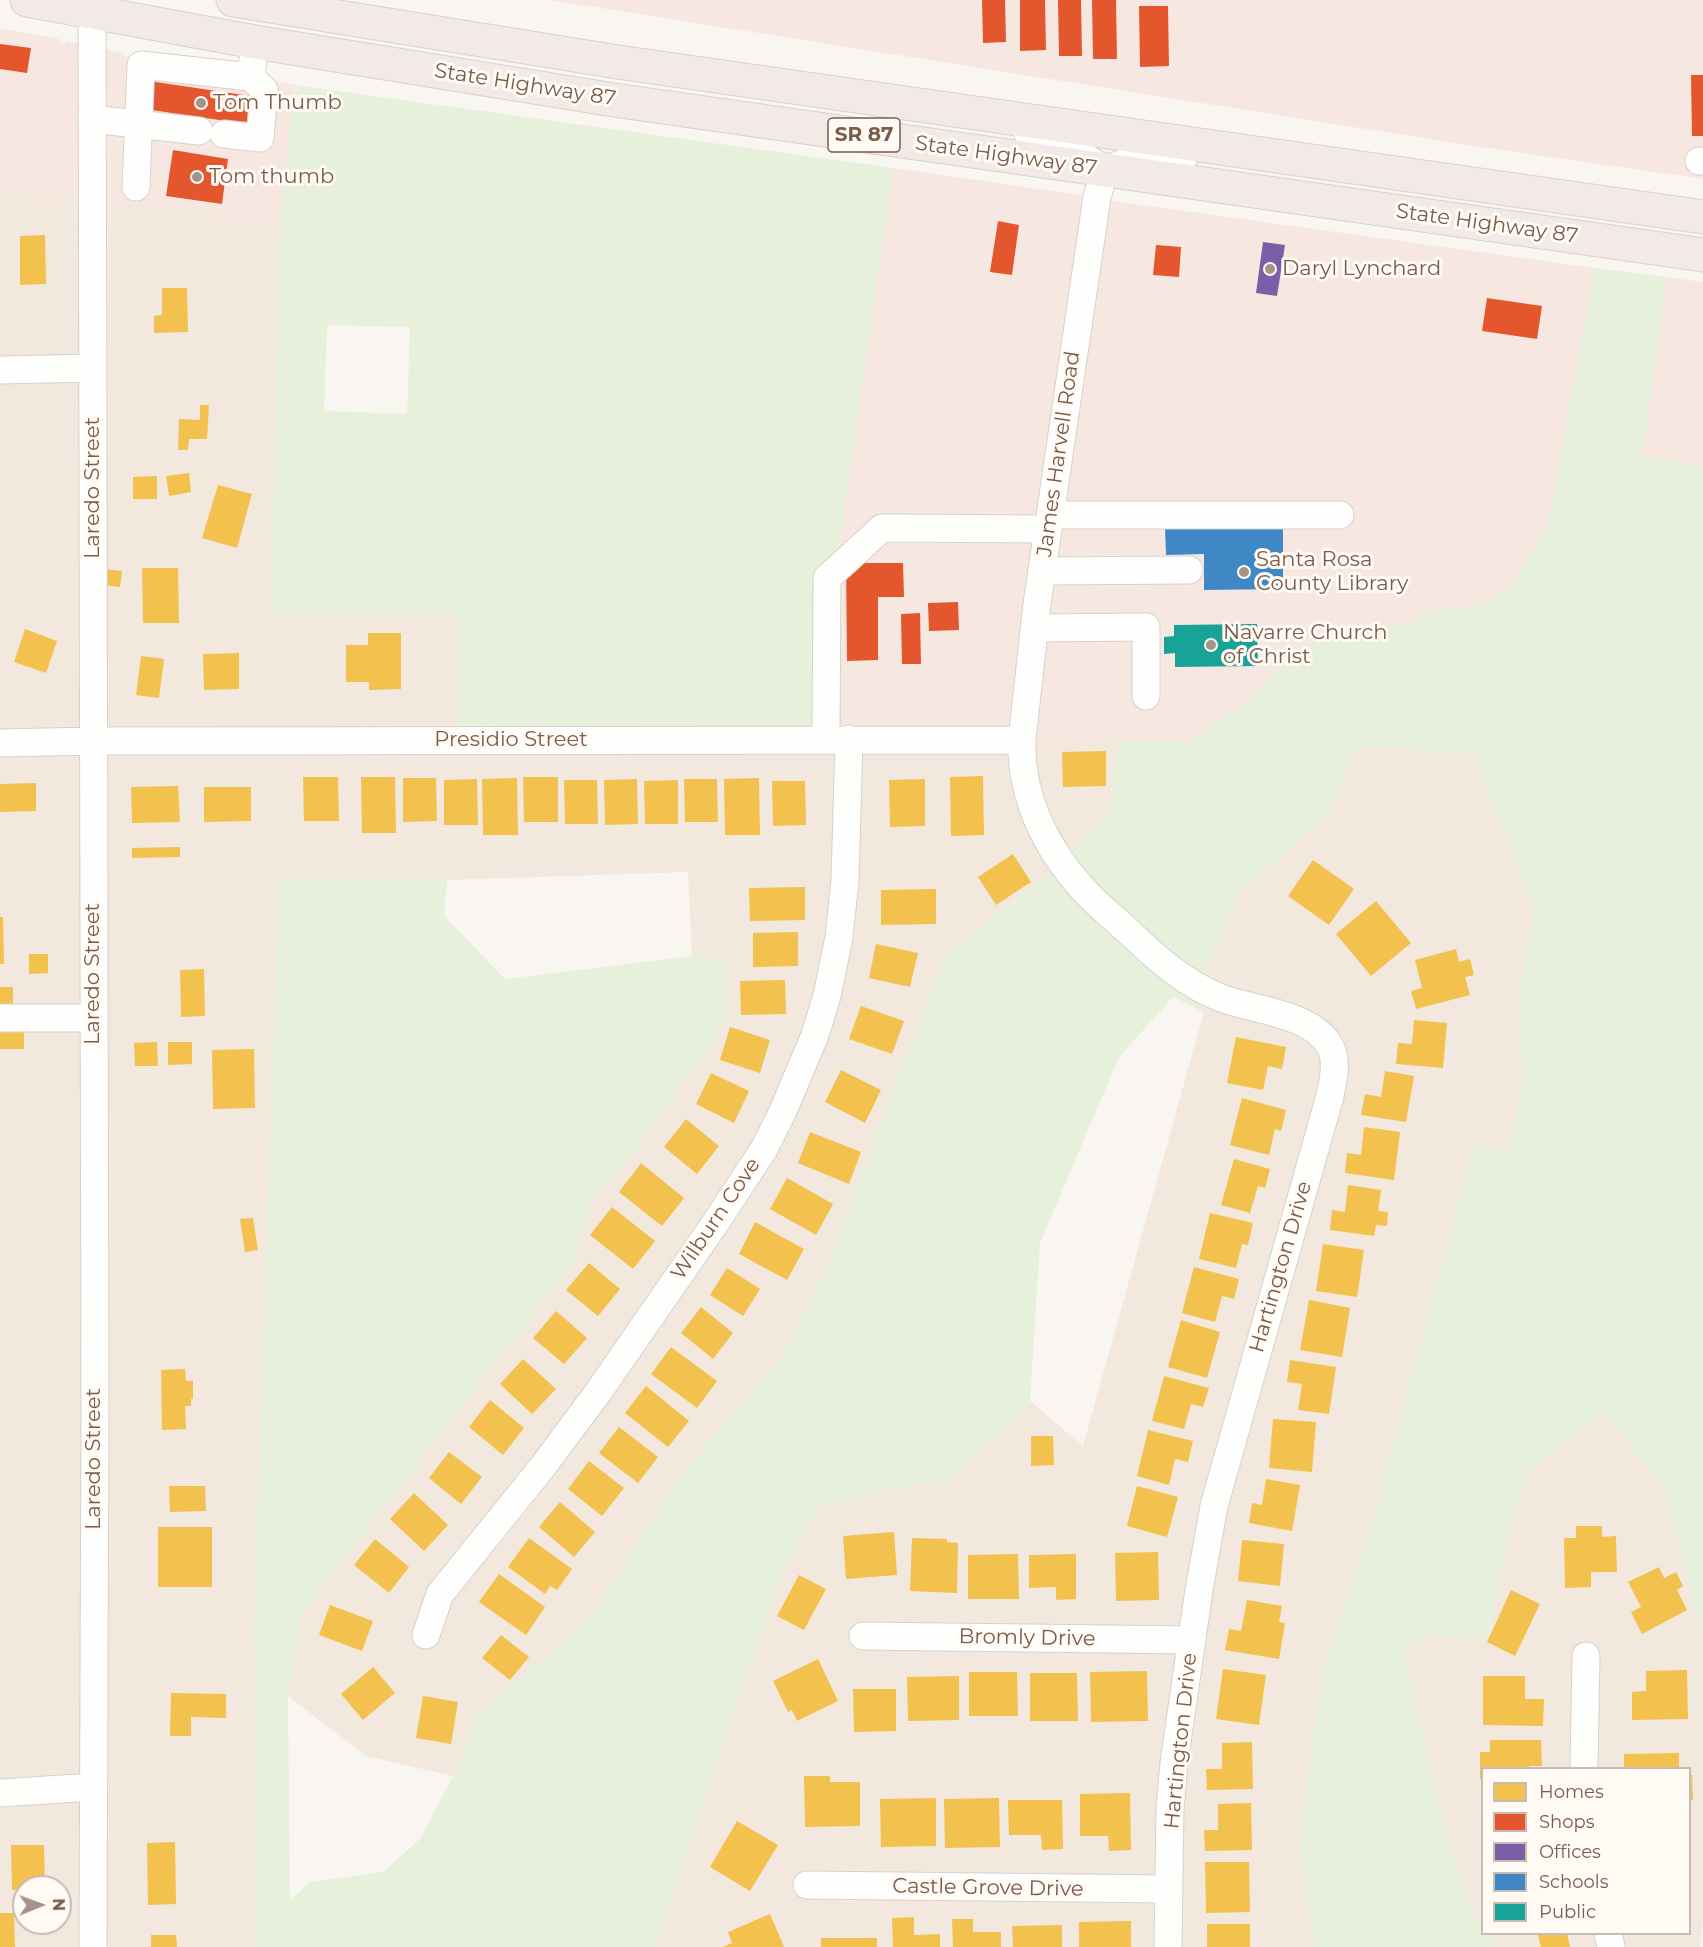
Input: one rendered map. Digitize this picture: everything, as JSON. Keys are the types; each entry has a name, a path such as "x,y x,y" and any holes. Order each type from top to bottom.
{"highway":[{"name":"State Highway 87","path":"27,0 92,6 138,21 614,100 1703,255"},
{"name":"SR 87","path":"233,0 606,60 1703,217"}],"street":[{"name":"Laredo Street","path":"92,6 95,1419 93,1947"},
{"path":"251,77 255,42"},
{"path":"92,119 138,124 212,133 260,138 264,90 251,77 141,65 138,124 136,187"},
{"path":"726,77 863,111 1039,135 1062,142 1105,170 1141,156 1164,153 1362,180 1444,179"},
{"name":"James Harvell Road","path":"1022,740 1049,522 1097,197 1105,170"},
{"path":"1426,216 1498,213 1703,239"},
{"path":"0,370 93,368"},
{"name":"Wilburn Cove","path":"426,1635 440,1594 599,1391 764,1149 783,1111 815,1035 827,996 839,937 845,881 827,578 882,528 1340,515"},
{"path":"1042,571 1189,570"},
{"path":"1035,628 1146,627 1146,696"},
{"name":"Presidio Street","path":"0,743 1022,740"},
{"name":"Hartington Drive","path":"1022,740 1023,774 1039,823 1061,862 1083,889 1175,972 1220,997 1284,1016 1311,1027 1329,1044 1335,1070 1330,1096 1214,1506 1174,1763 1170,1808 1168,1947"},
{"path":"0,1018 93,1018"},
{"name":"Bromly Drive","path":"863,1636 1192,1640"},
{"path":"1584,1767 1586,1656"},
{"path":"0,1793 93,1787"},
{"name":"Castle Grove Drive","path":"807,1885 1168,1889"}],"shaded area":[{"path":"550,0 1703,0 1703,179 1467,145"},
{"path":"0,28 59,39 65,44 67,41 81,44 80,198 0,196"},
{"path":"101,48 123,53 126,57 132,54 139,55 294,85 280,222 100,200"},
{"path":"893,168 1087,196 1013,731 813,730"},
{"path":"0,196 80,198 81,359 0,361"},
{"path":"1107,199 1595,268 1548,526 1509,588 1478,605 1437,610 1406,624 1333,636 1290,657 1250,700 1189,741 1032,742 1048,604"},
{"path":"100,200 280,222 271,614 459,615 457,731 103,732"},
{"path":"1667,277 1703,282 1703,466 1642,457"},
{"path":"81,377 83,732 0,734 0,379"},
{"path":"1032,742 1119,742 1108,813 1067,853 1039,795"},
{"path":"1357,747 1473,752 1535,906 1519,999 1523,1082 1508,1152 1474,1146 1367,1541 1321,1682 1299,1848 1315,1947 1178,1947 1181,1809 1224,1507 1339,1042 1203,979 1238,895 1330,811"},
{"path":"838,748 829,936 805,1032 755,1145 590,1387 432,1589 414,1641 433,1646 450,1598 809,1076 859,748 1011,749 1053,868 997,915 788,1348 684,1471 586,1622 478,1714 453,1776 366,1756 288,1696 301,1615 574,1260 592,1202 641,1142 724,963 692,956 688,872 447,880 279,881 254,1617 257,1947 103,1947 103,750"},
{"path":"83,750 82,1779 0,1784 0,752"},
{"path":"1196,996 1281,1024 1320,1048 1325,1070 1183,1631 852,1628 853,1645 1180,1649 1158,1880 797,1876 797,1894 1158,1898 1157,1947 657,1947 660,1928 782,1575 818,1507 874,1492 950,1478 1007,1427 1030,1401 1083,1446 1204,1012 1192,1006"},
{"path":"1604,1413 1665,1489 1699,1624 1703,1632 1703,1919 1700,1947 1622,1947 1619,1935 1691,1935 1691,1767 1594,1767 1596,1648 1575,1648 1573,1767 1481,1767 1481,1925 1473,1912 1438,1804 1402,1647 1434,1633 1480,1642 1489,1636 1502,1560 1527,1471"},
{"path":"82,1796 83,1947 0,1947 0,1802"},
{"path":"1487,1935 1598,1935 1601,1947 1495,1947"}],"green space":[{"path":"294,85 893,168 813,730 457,731 459,615 271,614 280,222","holes":["327,325 410,327 407,414 324,411"]},
{"path":"1595,268 1667,277 1642,456 1703,466 1703,1632 1699,1624 1665,1489 1604,1413 1527,1471 1502,1560 1489,1636 1480,1642 1434,1633 1403,1647 1438,1804 1473,1912 1481,1925 1481,1935 1487,1935 1495,1947 1315,1947 1299,1848 1321,1682 1367,1541 1474,1145 1508,1151 1523,1082 1519,999 1535,906 1472,752 1357,747 1330,811 1238,895 1203,979 1182,966 1091,883 1067,853 1108,813 1119,742 1189,741 1250,700 1290,657 1333,636 1406,624 1437,610 1478,605 1509,588 1548,526"},
{"path":"1053,868 1196,996 1192,1006 1173,997 1119,1057 1040,1243 1030,1401 1007,1427 950,1478 874,1492 818,1507 782,1575 660,1928 657,1947 257,1947 254,1617 279,881 447,880 444,916 505,979 692,956 724,962 728,1011 715,1038 641,1142 592,1202 574,1260 301,1615 288,1696 290,1900 310,1882 383,1872 420,1839 453,1776 478,1714 586,1622 684,1471 788,1348 833,1255 883,1116 946,956"}],"building: Homes":[{"path":"45,235 46,284 20,285 20,236"},
{"path":"162,288 187,288 188,332 154,333 154,316 162,315"},
{"path":"200,405 209,405 207,439 189,439 188,450 178,450 179,419 200,420"},
{"path":"189,473 191,492 169,496 166,476"},
{"path":"157,476 157,499 133,499 133,477"},
{"path":"218,485 252,494 237,548 202,538"},
{"path":"142,568 178,568 179,623 143,623"},
{"path":"104,569 122,571 120,587 102,585"},
{"path":"25,629 57,641 46,673 14,662"},
{"path":"368,633 401,633 401,689 369,690 369,682 346,682 346,645 368,645"},
{"path":"239,653 239,689 204,690 203,654"},
{"path":"141,656 164,659 159,698 136,695"},
{"path":"1106,751 1106,786 1063,787 1062,752"},
{"path":"983,776 984,835 951,836 950,777"},
{"path":"303,777 338,777 339,821 304,821"},
{"path":"361,777 395,777 396,833 362,833"},
{"path":"523,777 558,777 558,822 524,822"},
{"path":"403,778 436,778 437,821 403,822"},
{"path":"517,778 518,835 483,835 482,779"},
{"path":"759,778 760,835 725,835 724,779"},
{"path":"477,779 478,825 444,825 444,780"},
{"path":"637,779 638,824 605,825 604,780"},
{"path":"684,779 717,779 718,822 685,822"},
{"path":"925,779 925,826 890,827 889,780"},
{"path":"564,780 597,780 598,824 565,824"},
{"path":"678,780 678,824 645,824 644,781"},
{"path":"772,781 805,781 806,825 773,826"},
{"path":"36,783 36,811 0,812 0,784"},
{"path":"178,786 180,822 132,823 131,787"},
{"path":"204,787 251,787 251,821 204,822"},
{"path":"180,847 180,857 132,858 132,848"},
{"path":"1013,854 1031,882 996,905 978,877"},
{"path":"1313,860 1354,889 1329,925 1288,896"},
{"path":"805,887 805,920 750,921 749,888"},
{"path":"936,889 936,924 881,925 881,890"},
{"path":"1376,901 1411,943 1371,976 1336,934"},
{"path":"0,917 3,917 4,964 0,964"},
{"path":"798,932 798,966 753,967 753,933"},
{"path":"876,944 918,953 910,987 869,978"},
{"path":"1456,949 1459,962 1470,959 1474,975 1465,977 1470,995 1416,1009 1411,991 1422,988 1415,960"},
{"path":"29,954 48,954 48,973 29,974"},
{"path":"204,969 205,1016 181,1017 180,970"},
{"path":"785,980 786,1014 741,1015 740,981"},
{"path":"0,987 13,987 13,1008 0,1008"},
{"path":"861,1006 904,1021 892,1054 849,1039"},
{"path":"1414,1020 1447,1023 1443,1068 1396,1064 1398,1043 1412,1044"},
{"path":"24,1026 24,1049 0,1049 0,1027"},
{"path":"730,1027 770,1040 760,1073 720,1060"},
{"path":"1236,1037 1286,1047 1282,1069 1268,1066 1263,1090 1227,1083"},
{"path":"157,1042 158,1066 135,1066 134,1043"},
{"path":"168,1042 192,1042 192,1064 168,1065"},
{"path":"254,1049 255,1108 213,1109 212,1050"},
{"path":"841,1070 881,1090 865,1123 825,1102"},
{"path":"1385,1071 1414,1076 1406,1122 1361,1115 1365,1094 1381,1097"},
{"path":"711,1073 749,1091 734,1123 696,1104"},
{"path":"1242,1098 1286,1110 1281,1131 1275,1129 1269,1155 1230,1145"},
{"path":"686,1119 719,1146 697,1174 664,1147"},
{"path":"1364,1127 1400,1132 1394,1180 1345,1173 1347,1153 1361,1155"},
{"path":"810,1132 861,1152 849,1184 798,1163"},
{"path":"1234,1159 1270,1169 1265,1188 1258,1186 1250,1213 1221,1205"},
{"path":"641,1163 684,1198 662,1226 619,1192"},
{"path":"787,1178 833,1204 816,1235 770,1209"},
{"path":"1348,1185 1381,1190 1378,1211 1388,1212 1387,1226 1376,1225 1374,1236 1330,1230 1332,1210 1345,1212"},
{"path":"612,1207 655,1241 633,1269 590,1235"},
{"path":"1210,1213 1253,1223 1248,1245 1242,1244 1236,1268 1199,1259"},
{"path":"253,1218 258,1250 245,1252 240,1219"},
{"path":"755,1222 804,1249 787,1280 739,1254"},
{"path":"1323,1244 1364,1250 1357,1297 1316,1291"},
{"path":"589,1263 620,1289 598,1316 566,1290"},
{"path":"1194,1267 1239,1279 1234,1299 1222,1296 1215,1322 1182,1313"},
{"path":"727,1268 760,1289 743,1316 710,1295"},
{"path":"1309,1300 1350,1308 1342,1357 1300,1350"},
{"path":"701,1307 733,1333 713,1359 681,1333"},
{"path":"556,1311 587,1338 564,1364 533,1338"},
{"path":"1181,1320 1220,1332 1207,1378 1168,1367"},
{"path":"671,1347 717,1381 697,1408 651,1374"},
{"path":"523,1359 556,1389 532,1414 500,1384"},
{"path":"1290,1360 1336,1367 1329,1414 1298,1410 1302,1384 1287,1382"},
{"path":"185,1369 186,1381 193,1381 191,1406 185,1406 186,1429 162,1430 161,1370"},
{"path":"1164,1376 1209,1388 1203,1407 1191,1404 1184,1429 1152,1421"},
{"path":"646,1386 689,1421 668,1447 625,1413"},
{"path":"490,1400 524,1428 503,1455 469,1427"},
{"path":"1273,1419 1316,1422 1312,1472 1269,1468"},
{"path":"619,1427 658,1457 638,1483 599,1453"},
{"path":"1148,1430 1193,1441 1188,1462 1175,1459 1169,1485 1137,1476"},
{"path":"1031,1436 1053,1436 1054,1465 1031,1466"},
{"path":"449,1452 482,1477 461,1504 429,1478"},
{"path":"589,1461 624,1488 602,1516 568,1489"},
{"path":"1266,1479 1300,1485 1292,1531 1249,1523 1252,1503 1262,1505"},
{"path":"169,1486 205,1486 206,1511 170,1512"},
{"path":"1137,1486 1178,1497 1167,1537 1127,1526"},
{"path":"414,1493 448,1525 424,1551 390,1519"},
{"path":"560,1502 595,1532 574,1557 539,1527"},
{"path":"1576,1526 1602,1526 1602,1537 1616,1536 1617,1572 1591,1572 1591,1587 1565,1588 1564,1538 1576,1538"},
{"path":"158,1527 212,1527 212,1587 158,1587"},
{"path":"894,1532 897,1575 846,1579 843,1536"},
{"path":"529,1538 572,1569 557,1590 550,1586 545,1594 508,1567"},
{"path":"912,1538 947,1539 947,1542 958,1543 957,1593 910,1591"},
{"path":"375,1539 409,1567 389,1593 354,1565"},
{"path":"1242,1540 1284,1544 1280,1586 1238,1581"},
{"path":"1158,1552 1159,1600 1116,1601 1115,1553"},
{"path":"1018,1554 1019,1599 968,1599 968,1555"},
{"path":"1076,1554 1076,1599 1056,1600 1056,1587 1029,1588 1029,1555"},
{"path":"1659,1567 1664,1578 1676,1572 1683,1586 1677,1590 1687,1610 1642,1634 1631,1612 1641,1607 1628,1582"},
{"path":"499,1574 545,1607 526,1635 479,1602"},
{"path":"799,1575 826,1589 804,1630 777,1616"},
{"path":"1511,1590 1540,1604 1515,1656 1487,1642"},
{"path":"1247,1600 1282,1606 1279,1622 1285,1623 1279,1659 1225,1650 1229,1629 1241,1631"},
{"path":"330,1605 373,1621 362,1651 319,1635"},
{"path":"501,1635 529,1657 510,1680 482,1658"},
{"path":"818,1659 838,1701 797,1721 792,1710 788,1712 773,1681"},
{"path":"373,1667 395,1693 363,1720 341,1694"},
{"path":"1223,1669 1266,1675 1259,1725 1216,1719"},
{"path":"1687,1670 1688,1719 1632,1720 1632,1692 1646,1691 1646,1671"},
{"path":"1147,1671 1148,1721 1091,1722 1090,1672"},
{"path":"969,1672 1017,1672 1018,1716 969,1716"},
{"path":"1030,1673 1077,1673 1078,1721 1030,1721"},
{"path":"959,1676 959,1720 908,1721 907,1677"},
{"path":"1483,1676 1525,1676 1525,1699 1544,1699 1543,1726 1483,1725"},
{"path":"853,1689 896,1689 896,1731 854,1732"},
{"path":"171,1693 226,1694 226,1718 191,1717 191,1736 170,1736"},
{"path":"423,1696 458,1702 451,1744 416,1738"},
{"path":"1490,1740 1541,1740 1542,1766 1481,1767 1480,1779 1480,1752 1490,1752"},
{"path":"1252,1742 1253,1789 1207,1790 1206,1769 1222,1769 1222,1743"},
{"path":"1679,1753 1679,1767 1624,1767 1624,1754"},
{"path":"1691,1775 1692,1775 1693,1800 1691,1800"},
{"path":"804,1776 830,1776 830,1782 860,1782 860,1826 805,1827"},
{"path":"1130,1793 1131,1850 1109,1851 1108,1836 1080,1836 1080,1794"},
{"path":"936,1798 936,1846 881,1847 880,1799"},
{"path":"999,1798 1000,1847 945,1848 944,1799"},
{"path":"1008,1800 1062,1800 1063,1849 1042,1850 1041,1835 1009,1835"},
{"path":"1251,1803 1252,1850 1205,1851 1204,1830 1218,1830 1218,1804"},
{"path":"737,1821 778,1845 750,1891 710,1867"},
{"path":"175,1842 176,1904 148,1905 147,1843"},
{"path":"11,1845 44,1845 45,1875 12,1875 12,1890"},
{"path":"1205,1862 1249,1862 1250,1912 1206,1913"},
{"path":"0,1913 12,1913 12,1935 15,1935 15,1947 0,1947"},
{"path":"770,1914 784,1947 723,1947 732,1943 728,1932"},
{"path":"914,1917 914,1935 940,1934 940,1947 893,1947 892,1918"},
{"path":"952,1919 973,1919 973,1932 1001,1932 1001,1947 953,1947"},
{"path":"1131,1921 1131,1947 1079,1947 1079,1922"},
{"path":"1207,1924 1250,1924 1250,1947 1207,1947"},
{"path":"1062,1925 1062,1947 1013,1947 1012,1926"},
{"path":"151,1935 176,1935 177,1947 151,1947"},
{"path":"1538,1935 1567,1935 1570,1947 1541,1947"},
{"path":"821,1938 877,1938 877,1947 821,1947"}],"building: Shops":[{"path":"982,0 1005,0 1006,42 983,43"},
{"path":"1020,0 1045,0 1046,50 1020,51"},
{"path":"1058,0 1081,0 1082,56 1059,56"},
{"path":"1092,0 1116,0 1117,59 1093,59"},
{"path":"1139,6 1168,6 1169,66 1140,67"},
{"path":"0,44 31,48 27,73 0,69"},
{"path":"1691,75 1703,75 1703,136 1692,136"},
{"name":"Tom Thumb","path":"149,81 257,97 253,125 145,109"},
{"name":"Tom thumb","path":"173,150 228,159 222,204 166,196"},
{"path":"998,221 1019,225 1012,275 990,272"},
{"path":"1156,245 1181,247 1179,277 1153,275"},
{"path":"1487,298 1542,306 1537,339 1482,331"},
{"path":"846,563 903,563 904,597 878,597 878,660 847,661"},
{"path":"958,602 959,630 929,631 928,603"},
{"path":"920,613 921,664 902,664 901,614"}],"building: Offices":[{"name":"Daryl Lynchard","path":"1263,242 1285,245 1277,296 1256,293"}],"building: Schools":[{"name":"Santa Rosa County Library","path":"1283,527 1283,589 1204,590 1204,554 1166,555 1165,528"}],"building: Public":[{"name":"Navarre Church of Christ","path":"1257,624 1258,666 1175,667 1175,653 1164,654 1164,637 1174,636 1174,625"}],"place":[{"name":"Tom Thumb","path":"201,103"},
{"name":"Tom thumb","path":"197,177"},
{"name":"Daryl Lynchard","path":"1270,269"},
{"name":"Santa Rosa County Library","path":"1244,572"},
{"name":"Navarre Church of Christ","path":"1211,645"}]}
